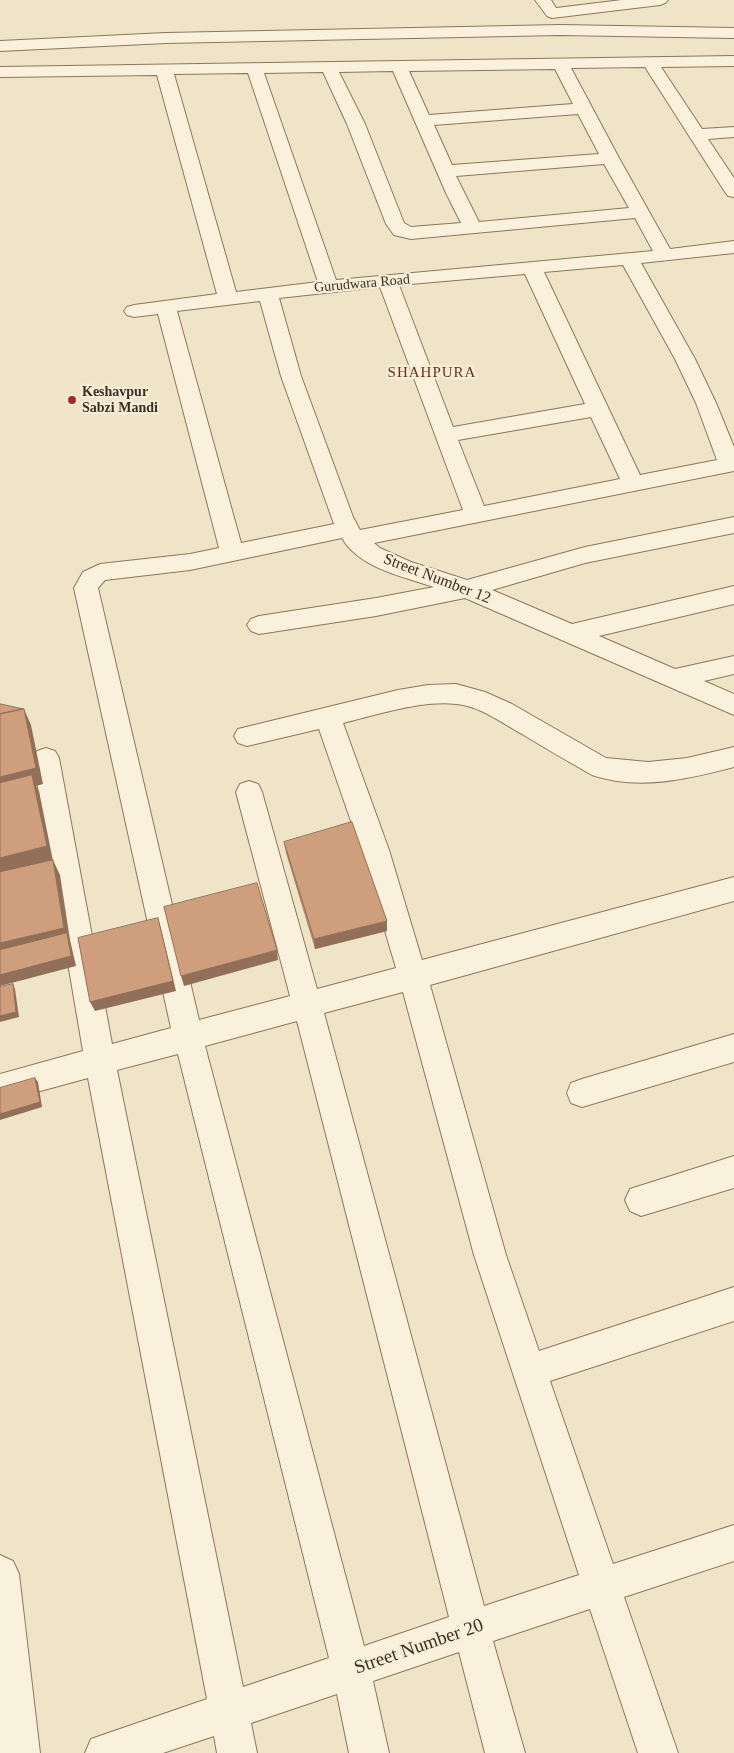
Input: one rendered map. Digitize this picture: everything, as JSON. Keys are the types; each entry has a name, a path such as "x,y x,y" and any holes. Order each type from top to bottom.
{"street":[{"path":"560,30 548,6 660,0"},
{"path":"0,46 114,40 560,30 734,33"},
{"path":"103,70 114,40"},
{"path":"0,72 734,61"},
{"path":"650,63 734,192"},
{"path":"561,64 610,158 664,254"},
{"path":"328,66 356,124 395,224 401,231 411,233 641,212"},
{"path":"399,66 473,228"},
{"path":"254,68 329,286"},
{"path":"164,69 228,300"},
{"path":"424,121 584,108"},
{"path":"697,135 734,132"},
{"path":"446,171 610,158"},
{"name":"Gurudwara Road","path":"134,311 329,286 388,282 734,247"},
{"path":"370,1753 351,1670 188,1036 86,588 91,578 100,572 181,563 232,553 476,515 732,465 685,358 629,258"},
{"path":"532,268 632,484"},
{"path":"388,282 476,515"},
{"name":"Street Number 12","path":"268,294 291,376 342,517 352,534 372,554 403,568 467,589 734,705"},
{"path":"166,307 232,553"},
{"path":"446,435 598,409"},
{"path":"258,624 376,608 467,589 585,555 734,525"},
{"path":"569,634 734,595"},
{"path":"673,679 734,665"},
{"path":"247,736 428,695 456,694 476,699 503,711 601,768 648,773 687,769 734,757"},
{"path":"328,717 375,850 413,977 490,1255 658,1753"},
{"path":"46,758 100,1060 237,1753"},
{"path":"249,792 308,1003 505,1753"},
{"path":"0,1088 734,889"},
{"path":"582,1093 734,1048"},
{"path":"641,1200 734,1172"},
{"path":"529,1371 734,1304"},
{"name":"Street Number 20","path":"105,1753 471,1629 734,1543"},
{"path":"0,1574 20,1753"}],"building":[{"path":"1,704 23,709 0,714"},
{"path":"24,709 36,768 0,777 0,714"},
{"path":"32,775 47,846 0,858 0,783"},
{"path":"352,822 387,921 314,939 284,842"},
{"path":"53,860 64,928 0,943 0,872"},
{"path":"257,883 277,950 181,976 164,907"},
{"path":"158,918 173,981 90,1002 78,938"},
{"path":"67,933 71,956 0,975 0,950"},
{"path":"13,984 16,1012 0,1016 0,987"},
{"path":"35,1078 40,1102 0,1114 0,1088"}],"place":[{"name":"Keshavpur Sabzi Mandi","path":"72,400"}],"district":[{"name":"SHAHPURA","path":"432,373"}]}
